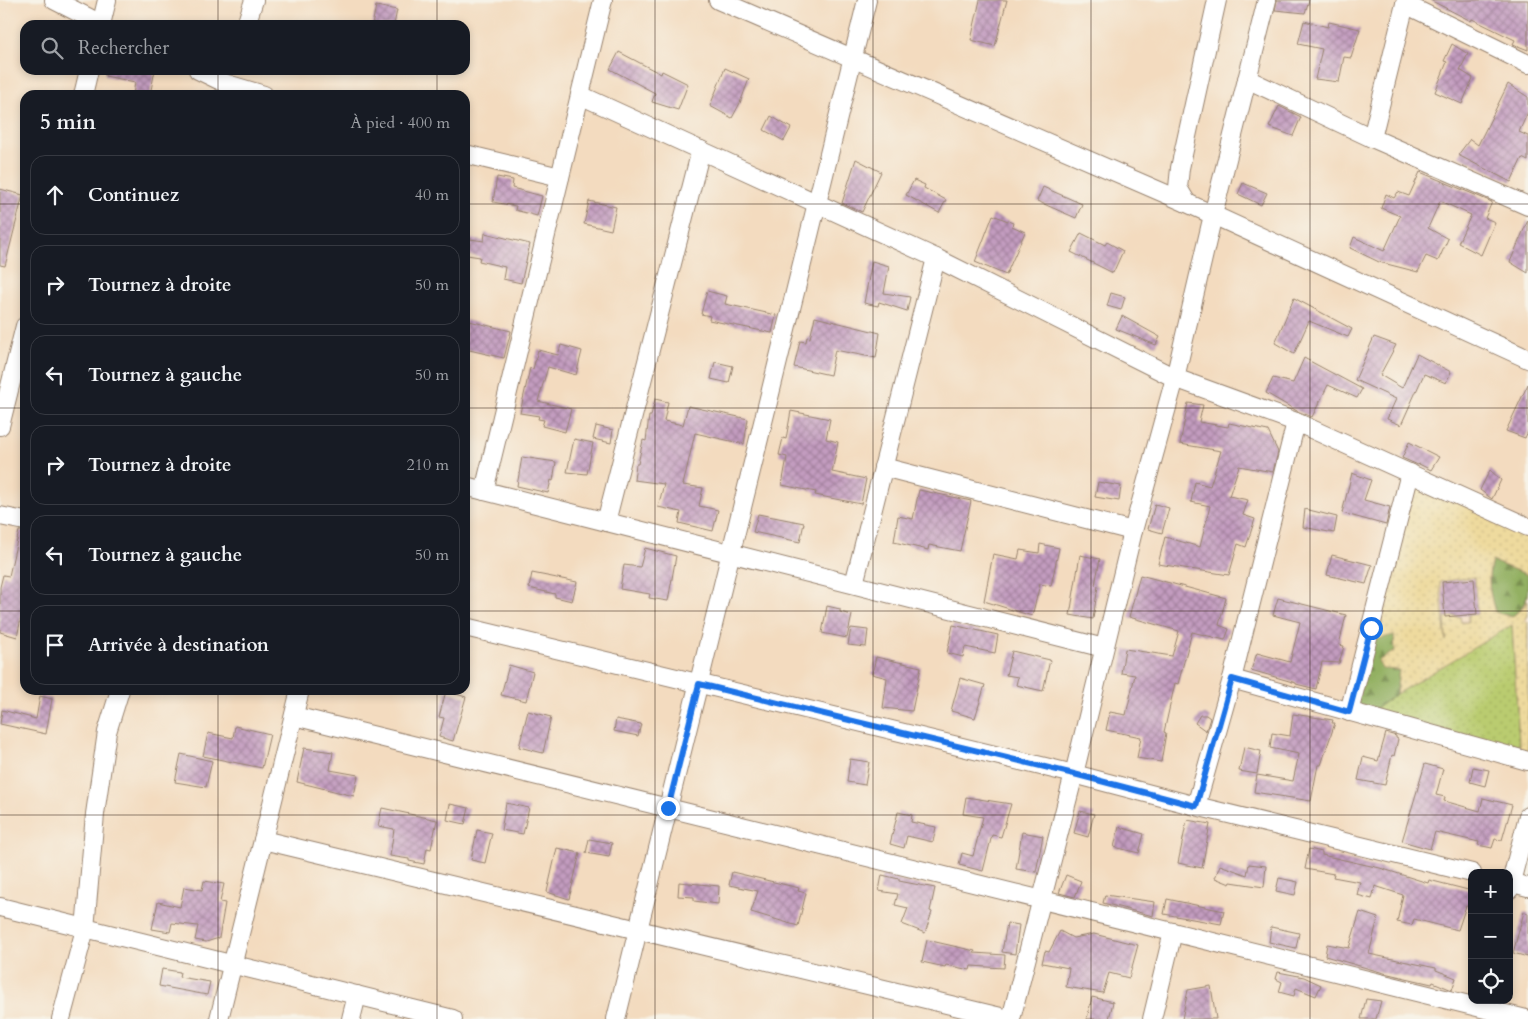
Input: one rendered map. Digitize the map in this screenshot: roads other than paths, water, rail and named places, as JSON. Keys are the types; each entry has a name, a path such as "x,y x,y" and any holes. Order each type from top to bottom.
{"street":[{"path":"54,0 92,20"},
{"path":"102,20 107,0"},
{"path":"248,20 254,0"},
{"path":"484,491 603,0"},
{"path":"616,1019 868,0"},
{"path":"1187,203 1178,188 1180,168 1217,0"},
{"path":"263,840 1010,1019 1074,774 1133,531 1175,378 1213,215 1267,0"},
{"path":"724,1 1187,203 1528,359"},
{"path":"1372,138 1405,2 1528,64"},
{"path":"84,90 88,75"},
{"path":"210,75 249,90"},
{"path":"1247,79 1372,138 1528,206"},
{"path":"580,95 936,258 1175,378 1296,422 1528,527"},
{"path":"606,522 701,150"},
{"path":"470,155 560,177"},
{"path":"854,584 936,258"},
{"path":"0,426 20,346"},
{"path":"1196,806 1232,679 1296,422"},
{"path":"883,467 1133,531"},
{"path":"1349,712 1410,473"},
{"path":"470,487 1104,648"},
{"path":"0,516 20,520"},
{"path":"470,628 1074,774 1196,806 1468,872"},
{"path":"1232,679 1528,761"},
{"path":"61,1019 85,929 95,814 107,732 118,695"},
{"path":"219,1019 299,695"},
{"path":"294,716 1479,1009 1526,1019"},
{"path":"1514,885 1528,816"},
{"path":"0,907 453,1019"},
{"path":"1152,1019 1173,932"},
{"path":"351,1019 357,995"}]}
